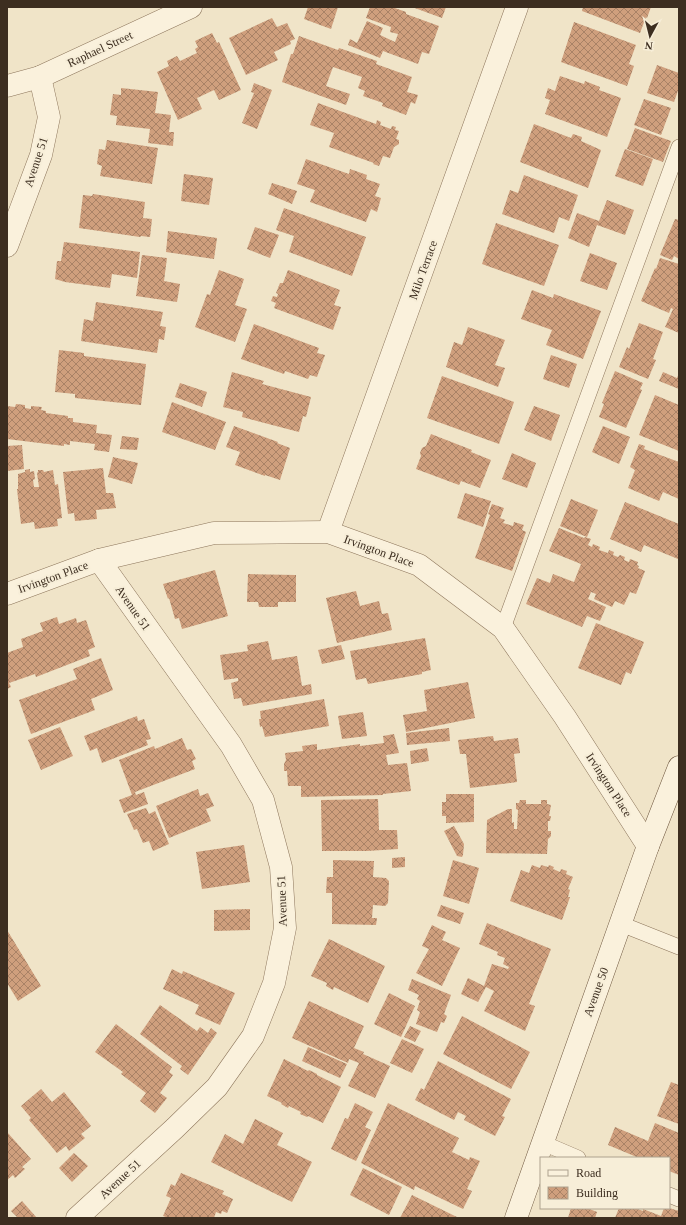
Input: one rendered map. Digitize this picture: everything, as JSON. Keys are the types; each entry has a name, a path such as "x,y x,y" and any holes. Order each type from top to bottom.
{"street":[{"name":"Raphael Street","path":"7,86 40,77 191,7"},
{"name":"Milo Terrace","path":"328,532 517,7"},
{"name":"Avenue 51","path":"7,246 41,155 49,117 40,77"},
{"name":"Irvington Place","path":"7,594 99,560 214,533 328,532 419,565 503,628 565,717 648,846"},
{"name":"Avenue 51","path":"77,1218 217,1087 253,1036 274,983 285,928 281,867 263,800 231,745 99,560"},
{"name":"Avenue 50","path":"516,1218 648,846 679,767"}],"lane":[{"path":"503,628 679,147"},
{"path":"621,924 679,947"},
{"path":"543,1143 576,1157"}],"building":[{"path":"308,7 338,7 331,29 304,19"},
{"path":"370,7 392,7 406,12 406,14 439,26 429,54 422,52 418,64 383,51 380,58 348,45 350,39 357,43 367,21 383,28 380,35 395,42 398,34 390,32 391,27 366,18"},
{"path":"412,7 446,7 442,18"},
{"path":"583,7 651,7 640,33 582,11"},
{"path":"272,18 277,27 287,23 295,39 290,41 291,44 274,52 278,60 246,75 229,38"},
{"path":"574,22 636,45 629,64 634,66 627,86 561,62"},
{"path":"212,33 217,43 219,42 241,90 219,100 214,90 197,98 202,109 178,120 157,72 169,66 167,61 177,56 180,61 197,53 195,49 198,47 195,41"},
{"path":"299,36 338,50 339,48 377,61 376,64 412,77 407,92 418,95 415,104 411,102 406,115 382,106 383,103 363,96 365,91 358,88 362,77 333,67 326,86 350,94 346,105 282,82 291,54 293,54"},
{"path":"657,65 679,73 679,88 674,102 647,93"},
{"path":"560,76 584,84 585,81 600,87 599,90 621,98 607,137 545,114 550,100 545,98 548,88 555,91"},
{"path":"254,83 272,90 257,129 242,123 254,93 251,92"},
{"path":"121,88 158,92 155,113 171,115 169,132 174,132 173,146 148,143 150,129 116,125 117,116 110,115 113,94 121,95"},
{"path":"644,99 671,108 661,135 634,125"},
{"path":"318,103 376,124 377,120 381,122 380,125 391,129 392,126 396,127 395,130 399,131 396,139 399,140 399,144 394,147 390,158 383,156 379,166 329,147 334,133 310,125"},
{"path":"534,124 571,138 573,134 582,137 581,141 601,150 588,188 520,162"},
{"path":"635,128 671,141 663,162 627,149"},
{"path":"107,140 158,148 152,184 100,176 102,166 97,164 99,149 105,150"},
{"path":"625,149 653,159 643,186 615,176"},
{"path":"306,159 349,174 350,169 367,175 366,179 380,184 375,196 381,198 377,212 371,209 366,222 310,202 315,190 297,184"},
{"path":"184,174 213,178 209,205 181,201"},
{"path":"524,175 578,195 569,221 559,217 554,233 502,214 510,190 518,193"},
{"path":"272,183 297,191 292,204 268,194"},
{"path":"93,194 145,202 143,218 152,219 150,237 140,237 79,228 83,195 92,196"},
{"path":"607,200 634,210 625,235 597,225 589,247 568,238 577,213 599,221"},
{"path":"284,208 366,237 352,276 289,252 294,236 276,230"},
{"path":"675,219 679,220 679,259 674,256 672,260 660,255"},
{"path":"496,223 559,245 544,286 482,264"},
{"path":"255,227 279,235 270,258 247,249"},
{"path":"168,231 217,238 214,259 166,252"},
{"path":"64,242 140,252 137,278 112,274 110,288 65,282 55,279 57,261 61,261"},
{"path":"590,253 617,263 607,290 580,281"},
{"path":"142,255 167,258 164,281 180,284 177,302 136,296"},
{"path":"660,258 679,264 679,333 665,327 673,309 671,308 669,313 641,301"},
{"path":"219,270 244,279 235,305 247,309 235,342 195,327 207,294 210,295"},
{"path":"288,270 340,290 334,305 341,307 333,330 274,308 276,303 271,301 273,296 277,297 278,294 276,293 280,283 283,283"},
{"path":"532,290 553,298 554,294 601,311 583,359 546,345 552,330 521,319"},
{"path":"96,302 163,312 160,326 166,327 164,340 159,339 157,353 81,341 84,319 93,321"},
{"path":"639,323 663,332 653,359 656,360 648,379 619,367 627,347 629,349"},
{"path":"254,324 319,348 317,353 325,355 317,377 310,375 308,379 285,371 284,374 241,359"},
{"path":"468,327 505,340 495,365 505,368 498,387 446,367 454,342 462,345"},
{"path":"59,350 84,353 84,356 146,364 141,405 75,398 75,394 55,392"},
{"path":"551,355 577,364 569,388 543,379"},
{"path":"615,371 643,383 640,389 642,390 626,428 599,417 604,404 602,403"},
{"path":"232,372 264,381 262,384 311,397 306,417 303,416 299,432 242,417 243,412 223,407"},
{"path":"663,372 677,378 679,373 679,389 659,381"},
{"path":"442,376 514,402 499,444 427,418"},
{"path":"180,383 207,392 202,407 175,397"},
{"path":"655,395 679,405 679,451 639,435"},
{"path":"172,402 226,422 215,450 162,432"},
{"path":"16,404 25,405 25,408 31,409 31,406 42,407 41,410 46,411 46,413 68,416 68,418 73,418 73,422 97,425 96,433 112,435 109,452 94,450 95,444 70,441 70,445 64,444 64,446 7,439 7,406 15,407"},
{"path":"534,406 560,415 551,441 524,430"},
{"path":"234,426 290,448 280,480 235,465 240,452 226,447"},
{"path":"603,426 630,437 619,464 592,452"},
{"path":"431,434 472,450 471,452 491,460 480,488 461,481 459,485 416,469 421,456 420,453 422,448 426,446"},
{"path":"122,436 139,438 137,450 120,449"},
{"path":"639,444 645,446 644,449 679,462 679,499 663,492 659,501 628,488 635,470 630,467"},
{"path":"22,445 24,469 7,471 7,446"},
{"path":"512,453 536,463 527,488 502,479"},
{"path":"113,457 138,463 132,484 108,477"},
{"path":"103,468 106,493 113,493 116,508 96,510 97,519 75,521 74,513 68,514 63,472"},
{"path":"30,469 30,472 34,471 34,487 39,487 38,470 43,470 44,472 53,470 55,485 58,484 62,518 57,519 58,526 35,529 34,522 21,524 17,489 18,474"},
{"path":"465,493 491,501 483,527 457,518"},
{"path":"571,499 598,510 587,537 560,526"},
{"path":"625,502 679,524 678,559 644,545 641,552 610,539"},
{"path":"492,504 504,508 500,518 505,520 503,523 513,526 514,522 524,525 522,530 526,532 512,571 475,558 490,515 488,514"},
{"path":"559,528 584,538 591,539 588,545 592,547 593,544 600,547 599,550 608,553 609,550 614,552 613,555 625,557 624,560 629,562 630,559 638,562 638,568 645,571 636,594 630,592 624,605 615,601 612,607 594,599 596,594 591,592 588,599 606,607 600,621 587,616 582,627 526,604 537,578 550,583 553,574 574,582 581,564 549,551"},
{"path":"215,570 228,616 182,629 179,618 175,619 163,584"},
{"path":"248,574 296,575 296,602 278,602 278,607 259,607 258,602 247,602"},
{"path":"356,591 360,606 379,601 382,614 388,613 392,630 337,643 326,598"},
{"path":"57,617 59,624 76,618 77,623 86,620 95,647 88,650 90,656 36,677 35,674 9,683 11,687 7,689 7,653 23,647 21,639 43,631 40,623"},
{"path":"596,623 644,642 631,674 626,672 621,685 578,668"},
{"path":"425,638 431,670 422,672 422,674 368,684 366,678 356,680 350,651"},
{"path":"268,641 272,660 297,656 302,686 311,684 312,694 243,706 241,698 234,699 231,683 238,681 238,678 224,680 220,655 248,651 247,645"},
{"path":"341,645 345,659 322,664 318,650"},
{"path":"101,658 113,690 91,699 95,710 31,734 19,700 77,679 73,669"},
{"path":"468,682 475,718 406,732 403,715 427,711 424,690"},
{"path":"324,699 329,726 265,737 262,726 260,727 260,711"},
{"path":"363,712 367,736 342,739 338,716"},
{"path":"137,716 138,721 144,719 151,739 146,740 148,745 102,763 97,748 90,751 84,736"},
{"path":"60,727 73,756 41,770 28,740"},
{"path":"449,728 450,741 407,745 406,733"},
{"path":"394,734 399,753 386,755 388,765 407,763 411,791 383,795 301,797 301,786 288,786 287,771 284,771 284,764 286,760 285,753 303,751 302,746 317,744 317,750 360,744 360,746 384,743 383,736"},
{"path":"493,736 494,741 518,738 520,753 514,754 517,782 470,788 466,754 460,754 458,740"},
{"path":"182,738 187,750 191,749 196,759 192,761 195,769 135,792 136,795 144,792 148,804 124,813 119,800 132,795 119,760 154,746 155,749"},
{"path":"427,748 429,761 411,764 410,751"},
{"path":"198,789 200,796 208,793 214,806 206,809 211,821 169,838 156,806"},
{"path":"446,794 474,794 474,822 446,823 446,816 442,816 442,802 446,802"},
{"path":"378,799 379,830 397,830 398,849 322,851 321,800"},
{"path":"520,800 526,800 526,804 541,804 541,800 547,800 547,804 551,805 549,816 551,816 550,821 548,821 548,831 551,831 551,836 548,839 547,854 486,853 487,820 508,809 512,809 512,823 514,822 514,829 517,829 518,810 516,809 516,803 519,803"},
{"path":"146,808 149,814 155,811 169,844 153,851 149,841 143,843 137,829 134,830 127,814"},
{"path":"454,826 464,844 462,857 457,856 444,831"},
{"path":"244,845 250,882 202,889 196,852"},
{"path":"405,857 405,867 392,868 392,858"},
{"path":"333,860 374,861 373,877 386,878 389,881 388,903 385,906 373,905 372,918 377,918 376,925 332,924 332,893 326,893 327,877 333,877"},
{"path":"453,860 479,868 469,904 443,896"},
{"path":"532,865 540,868 541,865 548,867 549,865 554,867 553,869 560,872 561,869 567,871 566,874 573,877 568,889 570,890 568,897 570,897 562,920 510,901 521,870 529,873"},
{"path":"441,905 464,913 460,924 437,916"},
{"path":"250,909 250,930 214,931 214,910"},
{"path":"487,923 551,949 529,1004 535,1006 525,1031 484,1011 494,991 486,987 478,1002 461,994 468,978 484,986 492,964 508,969 509,967 503,964 505,958 497,955 498,952 479,944"},
{"path":"432,925 446,932 442,940 460,948 442,986 416,973 429,949 422,946"},
{"path":"7,930 41,986 18,1001 7,983"},
{"path":"329,939 385,966 368,1003 334,987 333,990 326,986 327,983 311,976"},
{"path":"172,969 182,974 183,971 235,993 220,1025 195,1014 199,1005 163,989"},
{"path":"412,979 451,995 444,1014 447,1016 444,1023 441,1022 437,1032 416,1024 420,1012 417,1010 420,1001 417,999 419,995 408,990"},
{"path":"389,993 415,1006 401,1037 374,1024"},
{"path":"309,1001 364,1026 354,1048 364,1052 363,1054 390,1066 375,1098 348,1086 359,1063 349,1059 348,1063 292,1038"},
{"path":"160,1005 197,1031 200,1027 208,1033 211,1028 217,1033 188,1075 180,1069 182,1066 140,1034"},
{"path":"462,1016 530,1052 511,1089 443,1054"},
{"path":"116,1024 172,1067 169,1072 173,1075 160,1093 167,1098 155,1113 140,1101 146,1093 121,1074 123,1072 95,1052"},
{"path":"410,1026 421,1031 415,1042 404,1037"},
{"path":"402,1039 424,1049 412,1073 390,1063"},
{"path":"308,1047 347,1064 340,1078 302,1061"},
{"path":"284,1059 341,1087 323,1123 300,1114 301,1112 289,1106 288,1108 281,1104 282,1103 267,1096"},
{"path":"438,1061 511,1099 502,1116 505,1117 495,1136 464,1120 466,1116 458,1112 454,1120 415,1100 421,1088 424,1090"},
{"path":"671,1082 679,1085 679,1124 657,1116"},
{"path":"41,1089 52,1102 64,1092 91,1126 81,1134 85,1138 69,1151 66,1146 57,1153 29,1120 31,1118 21,1106"},
{"path":"355,1103 373,1112 365,1127 371,1130 356,1161 331,1149 345,1118 348,1119"},
{"path":"388,1103 459,1138 452,1152 469,1160 470,1157 480,1161 467,1189 472,1191 463,1209 415,1186 414,1190 361,1163"},
{"path":"255,1119 283,1133 277,1145 312,1162 292,1202 211,1162 225,1134 243,1144"},
{"path":"655,1123 679,1133 679,1175 670,1171 670,1157 637,1157 608,1145 615,1127 648,1141"},
{"path":"7,1132 31,1159 22,1167 25,1169 15,1178 13,1175 7,1180"},
{"path":"74,1153 88,1166 72,1182 59,1168"},
{"path":"363,1168 402,1187 389,1215 350,1195"},
{"path":"181,1173 224,1191 222,1194 233,1199 227,1213 222,1211 221,1214 216,1212 214,1218 169,1218 163,1216 171,1198 166,1196 171,1184 175,1186"},
{"path":"412,1195 459,1218 400,1218"},
{"path":"22,1201 37,1218 18,1218 11,1211"},
{"path":"670,1208 679,1211 679,1218 615,1218 619,1209 638,1209 643,1211 643,1209 661,1216 664,1209"},
{"path":"571,1209 590,1209 597,1212 595,1218 568,1218"}]}
